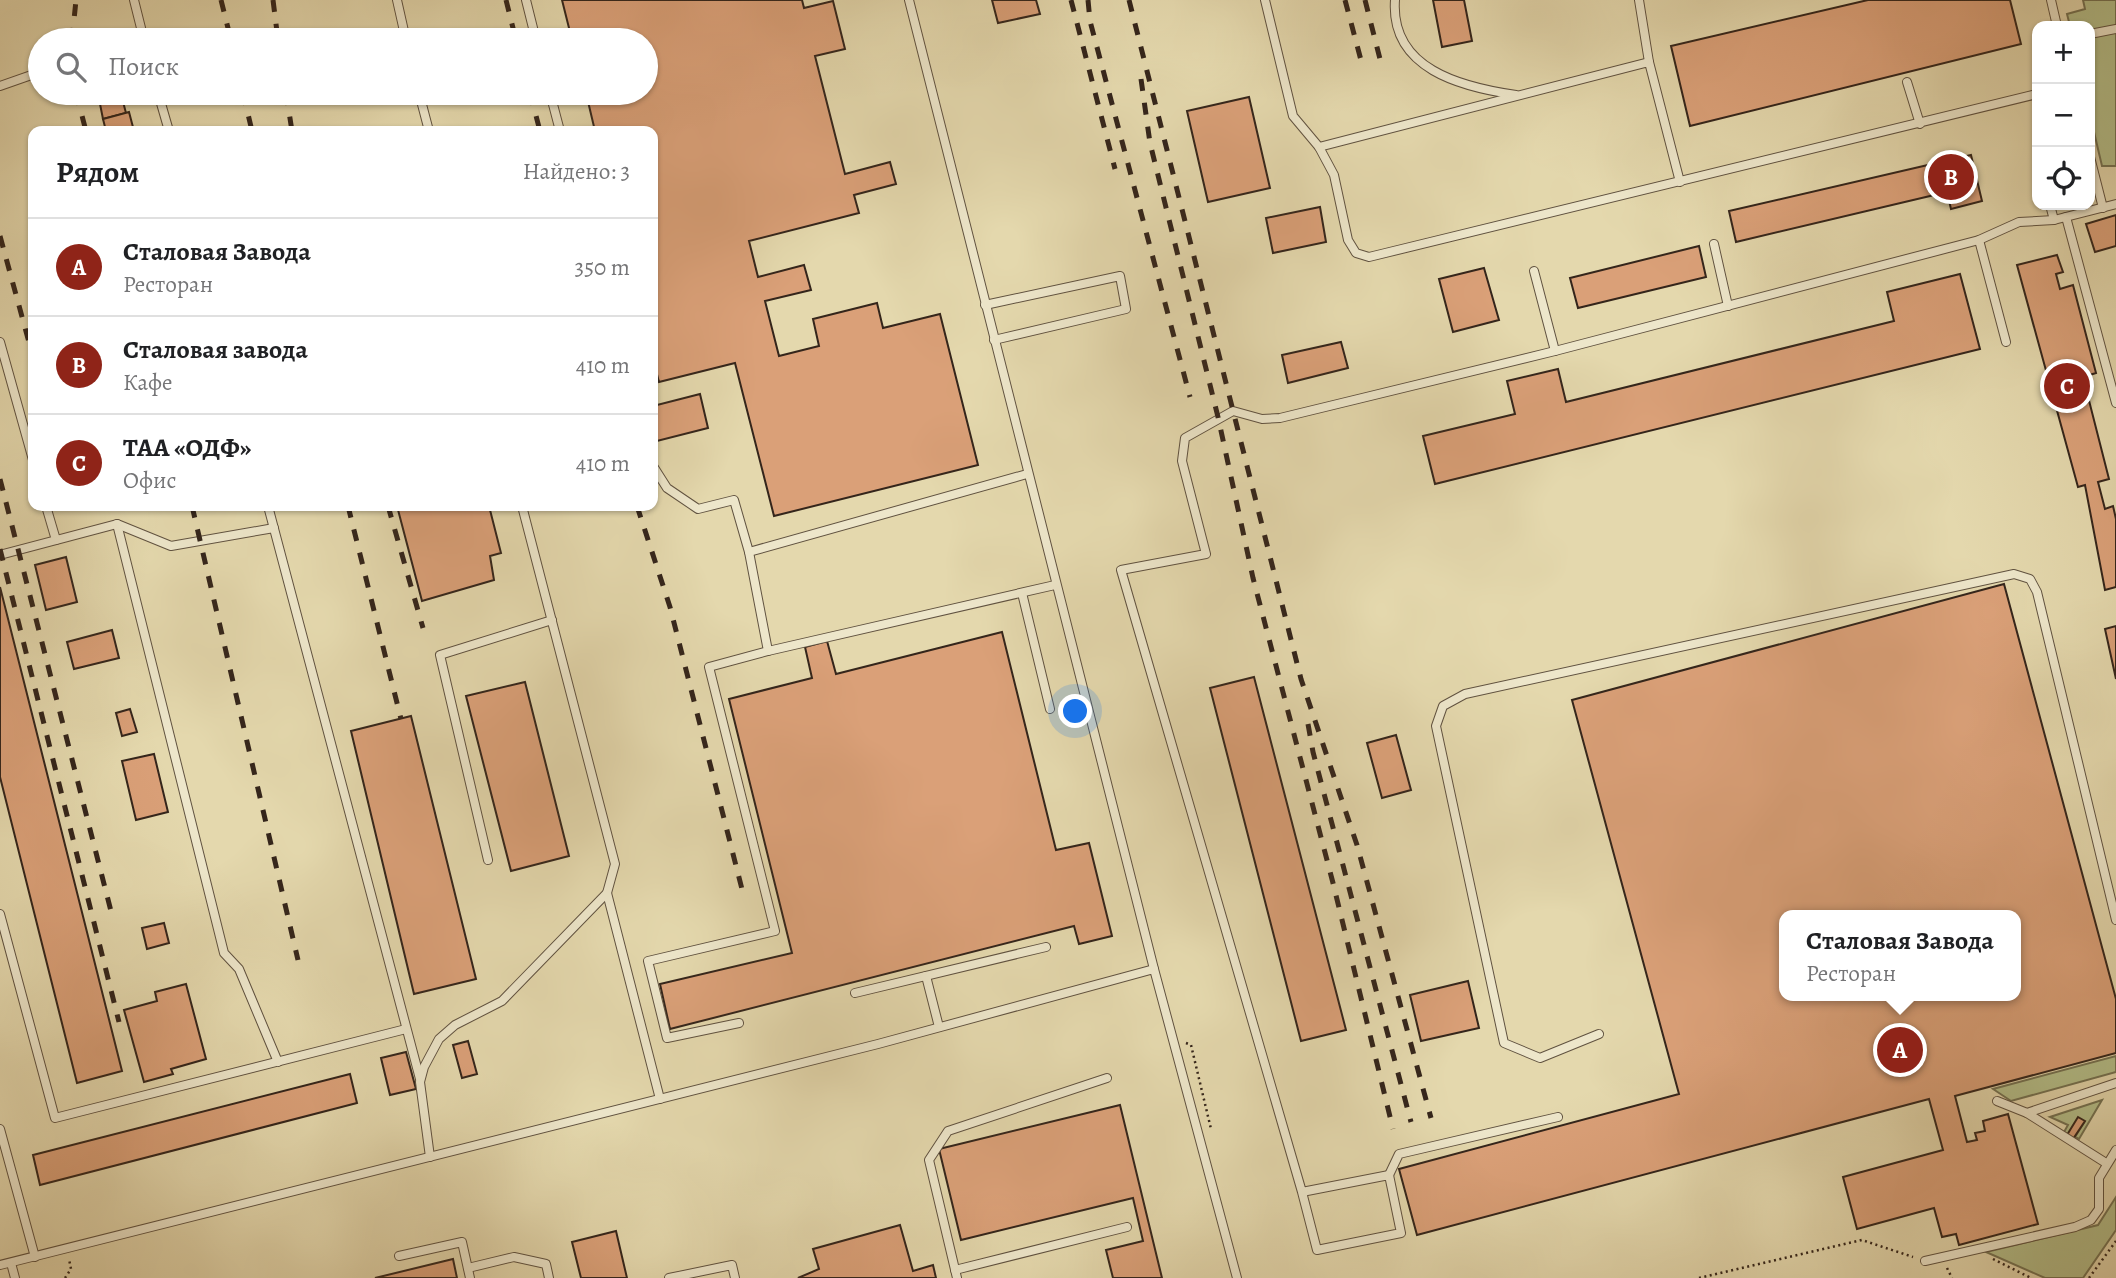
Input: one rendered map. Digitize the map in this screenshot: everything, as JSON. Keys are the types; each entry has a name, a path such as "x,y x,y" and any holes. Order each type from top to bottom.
{"lane":[{"path":"134,0 142,28"},
{"path":"397,0 404,28"},
{"path":"526,0 533,28"},
{"path":"909,0 1055,584 1237,1278"},
{"path":"1265,0 1293,116 1319,147 1334,175 1348,240 1356,253 1368,257 2032,95"},
{"path":"1395,0 1394,12 1409,53 1451,79 1519,96"},
{"path":"1639,0 1649,62 1680,182"},
{"path":"2051,0 2056,21"},
{"path":"2095,33 2116,29"},
{"path":"1319,147 1649,62"},
{"path":"0,86 28,76"},
{"path":"1907,82 1920,124"},
{"path":"161,105 168,126"},
{"path":"422,105 428,126"},
{"path":"553,105 559,126"},
{"path":"2095,177 2103,208"},
{"path":"1558,1117 1399,1154 1389,1175 1401,1233 1317,1250 1121,570 1206,554 1182,461 1185,438 1218,417 1233,411 1262,419 1280,418 1555,351 1979,240 2019,222 2054,220 2116,204"},
{"path":"2051,210 2054,220"},
{"path":"2066,217 2116,403"},
{"path":"1979,240 2006,342"},
{"path":"1714,244 1728,306"},
{"path":"1534,271 1555,351"},
{"path":"985,306 1120,276 1126,309 994,340"},
{"path":"0,342 28,442"},
{"path":"658,474 667,488 698,509 734,500 749,552 768,651"},
{"path":"749,552 1027,474"},
{"path":"47,511 56,540"},
{"path":"269,511 420,1082 430,1157"},
{"path":"420,1082 424,1067 439,1039 455,1024 502,1001 607,893 615,864 523,511"},
{"path":"117,524 224,953 239,969 278,1062"},
{"path":"0,555 117,524 171,546 274,528"},
{"path":"1599,1034 1540,1058 1504,1043 1436,726 1443,706 1465,694 2014,574 2030,579 2037,592 2116,919"},
{"path":"738,1023 667,1038 648,961 775,931 709,667 1055,584"},
{"path":"1022,593 1050,709"},
{"path":"488,860 440,655 552,620"},
{"path":"607,893 660,1099"},
{"path":"0,914 55,1118 406,1029"},
{"path":"855,993 1046,947"},
{"path":"0,1265 660,1099 1154,969"},
{"path":"926,976 939,1027"},
{"path":"1107,1079 948,1131 929,1160 956,1274 1127,1227"},
{"path":"2027,1113 2116,1083"},
{"path":"1997,1101 2027,1113 2106,1163"},
{"path":"0,1129 35,1257"},
{"path":"1925,1261 2075,1227 2091,1220 2099,1209 2099,1178 2116,1150"},
{"path":"1302,1192 1389,1175"},
{"path":"399,1256 462,1242 470,1278"},
{"path":"468,1268 514,1257 546,1264 549,1278"},
{"path":"11,1263 15,1278"},
{"path":"669,1278 732,1265 735,1278"}],"path":[{"path":"1699,1278 1862,1240 1925,1261 1944,1262 1952,1278"},
{"path":"2089,1278 2116,1241"},
{"path":"65,1278 71,1269 66,1249"},
{"path":"1975,1250 2031,1278"}],"green space":[{"path":"2083,0 2116,0 2116,166 2102,166 2095,136 2095,21 2069,21 2067,14 2085,9"},
{"path":"2116,1056 2116,1072 2011,1101 1993,1089"},
{"path":"2102,1100 2079,1139 2075,1137 2085,1121 2067,1135 2064,1132 2068,1125 2050,1117"},
{"path":"2116,1197 2116,1230 2083,1278 2045,1278 1986,1252 2098,1225"}],"building":[{"path":"562,0 802,0 804,8 833,1 845,49 815,56 845,174 890,162 896,184 854,195 859,213 749,241 758,277 804,265 811,290 765,301 779,356 819,346 813,319 877,303 883,328 940,314 978,465 774,516 735,363 659,382 658,126 594,126 589,105 658,105 658,28 569,28"},
{"path":"992,0 1036,0 1040,14 998,23"},
{"path":"1433,0 1464,0 1472,41 1442,47"},
{"path":"1868,0 2010,0 2021,44 1690,126 1671,46"},
{"path":"1249,97 1270,188 1208,202 1187,111"},
{"path":"100,105 124,105 126,113 103,119"},
{"path":"129,112 133,126 105,126 103,119"},
{"path":"1971,155 1982,201 1951,209 1947,192 1736,242 1729,211"},
{"path":"1320,207 1326,242 1273,253 1266,218"},
{"path":"2116,215 2116,246 2095,252 2086,224"},
{"path":"1699,246 1706,277 1578,308 1570,278"},
{"path":"2057,255 2063,272 2056,274 2060,289 2073,285 2096,373 2083,377 2109,479 2098,482 2105,509 2113,506 2116,519 2116,587 2105,590 2085,485 2078,487 2017,265"},
{"path":"1484,268 1499,320 1453,332 1439,279"},
{"path":"1960,274 1980,349 1435,484 1423,436 1515,414 1507,381 1558,369 1566,402 1894,321 1887,292"},
{"path":"1341,342 1348,368 1288,383 1282,355"},
{"path":"700,394 708,428 658,441 658,405"},
{"path":"398,511 490,511 501,553 490,556 494,580 422,601"},
{"path":"66,557 77,602 46,610 35,565"},
{"path":"2004,584 2116,999 2116,1053 1955,1096 1967,1142 1977,1140 1975,1133 1985,1131 1983,1121 2008,1114 2038,1224 1959,1245 1956,1234 1942,1237 1934,1208 1857,1229 1843,1177 1943,1150 1929,1099 1417,1235 1399,1169 1679,1094 1572,700"},
{"path":"0,587 122,1071 77,1083 0,777"},
{"path":"2116,626 2116,679 2105,629"},
{"path":"112,630 119,658 74,669 67,642"},
{"path":"1002,632 1056,850 1089,843 1112,936 1079,944 1074,926 670,1029 660,984 792,953 729,699 812,678 805,647 827,641 836,674"},
{"path":"1254,677 1346,1030 1301,1041 1210,688"},
{"path":"525,682 569,856 511,871 466,696"},
{"path":"130,709 137,732 122,736 116,713"},
{"path":"411,716 476,979 414,994 351,731"},
{"path":"1396,735 1411,790 1382,798 1367,743"},
{"path":"154,754 168,812 136,820 122,761"},
{"path":"164,923 169,943 147,949 142,928"},
{"path":"1468,981 1479,1028 1421,1041 1410,995"},
{"path":"186,984 206,1059 171,1069 173,1074 144,1082 124,1010 157,1001 155,992"},
{"path":"468,1041 477,1074 462,1078 453,1045"},
{"path":"406,1052 416,1089 390,1095 381,1058"},
{"path":"350,1074 357,1103 40,1185 33,1155"},
{"path":"1120,1105 1162,1278 1113,1278 1106,1250 1143,1241 1133,1198 961,1240 939,1149"},
{"path":"2078,1117 2085,1121 2073,1139 2067,1135"},
{"path":"900,1225 913,1271 933,1265 936,1278 798,1278 819,1269 813,1249"},
{"path":"616,1231 627,1278 581,1278 572,1242"},
{"path":"453,1259 457,1278 375,1278"}],"railway":[{"path":"73,28 76,0"},
{"path":"221,0 228,28"},
{"path":"273,0 276,28"},
{"path":"506,0 513,28"},
{"path":"1071,0 1115,169"},
{"path":"1088,0 1090,21 1190,397"},
{"path":"1129,0 1301,679 1357,845 1431,1118"},
{"path":"1345,0 1362,64"},
{"path":"1365,0 1380,59"},
{"path":"1141,79 1150,143 1218,417 1253,578 1333,883 1393,1129"},
{"path":"79,105 85,126"},
{"path":"246,105 251,126"},
{"path":"288,105 291,126"},
{"path":"533,105 539,126"},
{"path":"0,236 28,339"},
{"path":"0,479 112,915"},
{"path":"193,511 298,960"},
{"path":"349,511 401,719"},
{"path":"389,511 423,628"},
{"path":"639,511 670,607 744,897"},
{"path":"0,549 119,1022"},
{"path":"1308,724 1313,752 1411,1122"}],"place":[{"name":"Сталовая завода","path":"1951,177"},
{"name":"ТАА «ОДФ»","path":"2067,386"},
{"name":"Сталовая Завода","path":"1900,1050"}]}
